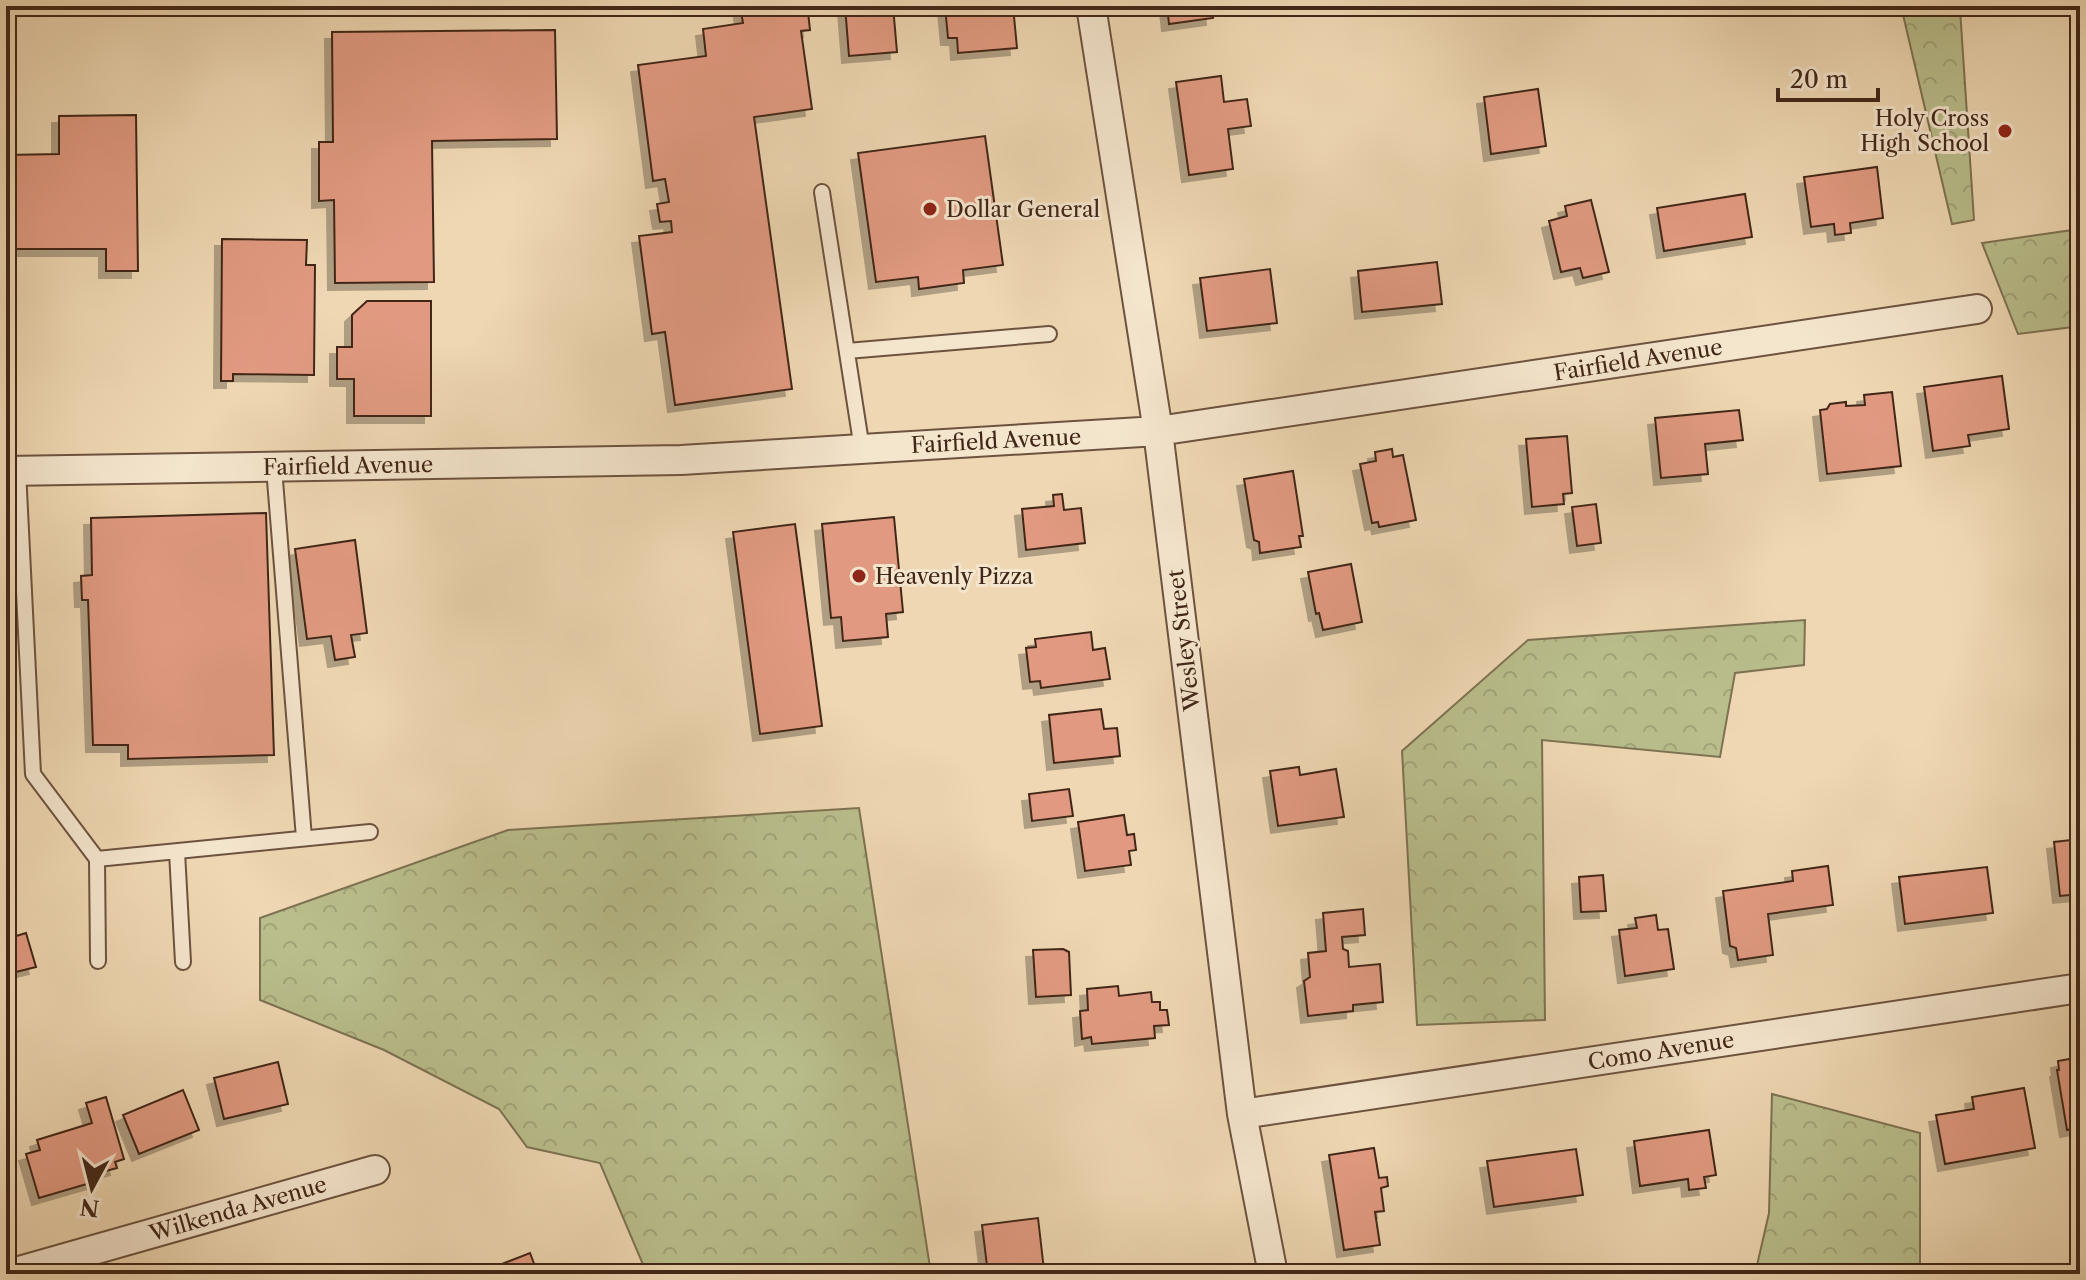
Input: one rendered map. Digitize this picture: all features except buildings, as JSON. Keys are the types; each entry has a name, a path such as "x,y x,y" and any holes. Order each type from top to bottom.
{"street":[{"name":"Wesley Street","path":"1091,6 1158,431 1242,1114 1273,1274"},
{"name":"Fairfield Avenue","path":"12,470 681,460 1158,431 1977,309"},
{"name":"Como Avenue","path":"1242,1114 2080,988"},
{"name":"Wilkenda Avenue","path":"9,1274 375,1170"}],"lane":[{"path":"822,192 862,449"},
{"path":"847,351 1049,334"},
{"path":"274,468 304,838"},
{"path":"12,470 33,774 97,859 98,961"},
{"path":"97,859 370,832"},
{"path":"177,852 183,962"}],"green space":[{"path":"1901,6 1981,6 1960,9 1974,220 1952,224"},
{"path":"2080,229 2080,326 2018,334 1982,243"},
{"path":"1805,620 1804,665 1735,673 1720,757 1542,740 1545,1020 1417,1025 1402,751 1528,640"},
{"path":"859,808 931,1274 647,1274 600,1163 527,1147 499,1109 384,1050 260,1000 260,918 508,830"},
{"path":"1772,1094 1920,1133 1920,1274 1755,1274 1769,1213"}],"place":[{"name":"Holy Cross High School","path":"2005,131"},
{"name":"Dollar General","path":"930,209"},
{"name":"Heavenly Pizza","path":"859,576"}]}
